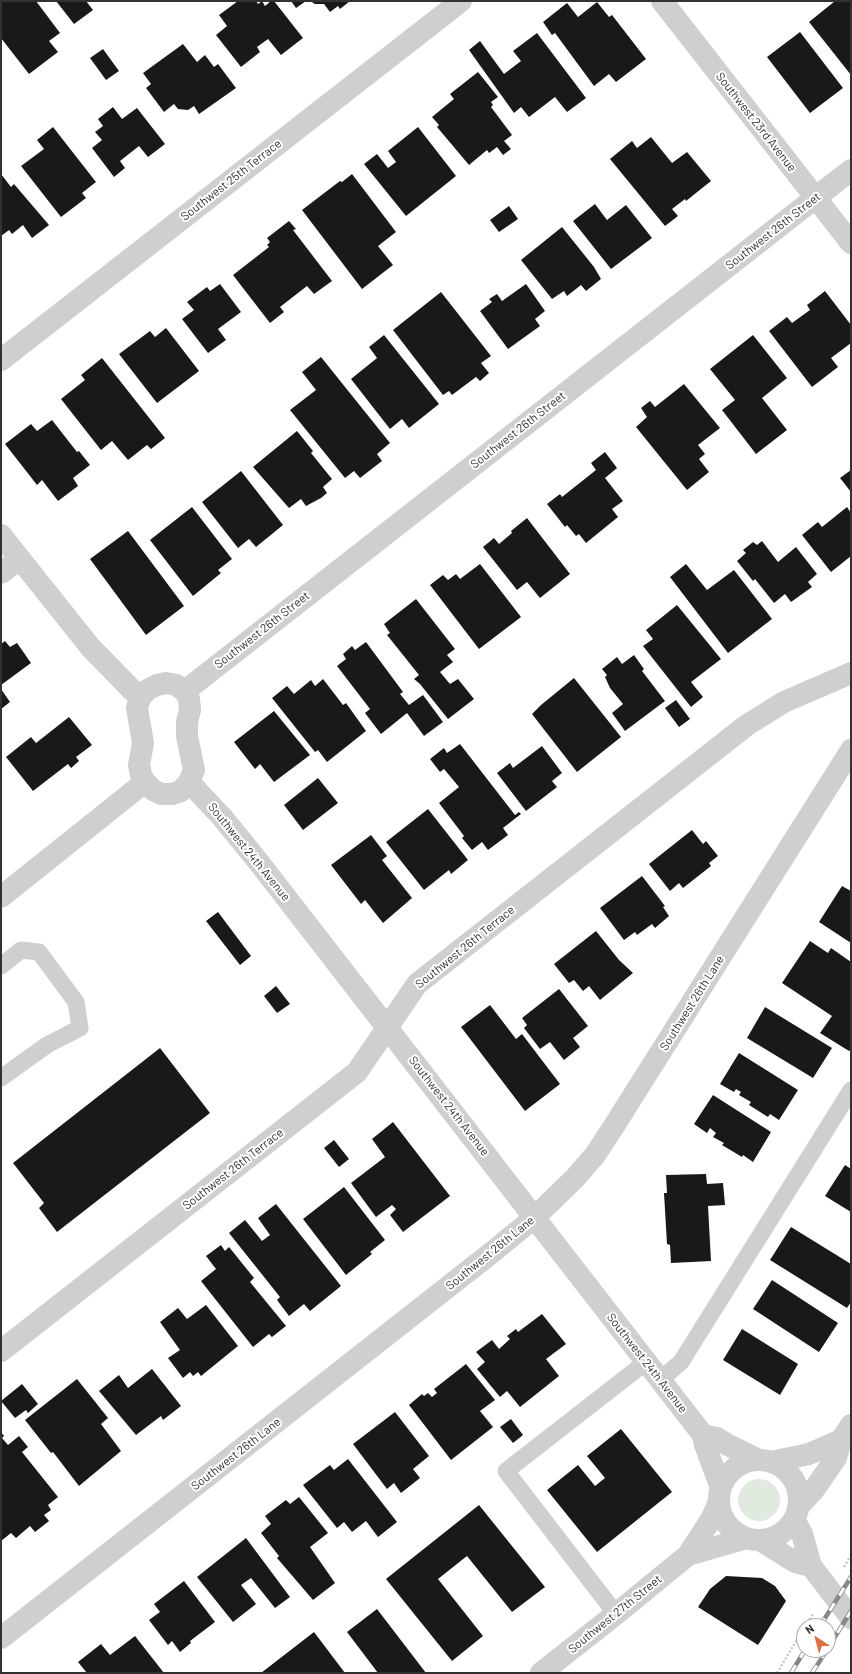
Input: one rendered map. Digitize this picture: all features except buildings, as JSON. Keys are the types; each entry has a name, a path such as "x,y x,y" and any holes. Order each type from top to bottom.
{"street":[{"name":"Southwest 25th Terrace","path":"1,360 460,1"},
{"name":"Southwest 23rd Avenue","path":"662,1 851,243"},
{"name":"Southwest 26th Street","path":"185,691 851,170"},
{"path":"1,535 91,648 140,698"},
{"path":"1,573 20,559"},
{"name":"Southwest 26th Terrace","path":"1,1351 357,1072 417,984 747,725 784,702 851,673"},
{"path":"166,683 176,685 185,691 189,699 190,710 187,722 187,736 194,770 189,782 181,791 172,794 161,794 153,790 145,782 139,765 143,743 142,729 137,713 140,698 147,690 157,685 166,683"},
{"name":"Southwest 26th Lane","path":"1,1638 489,1255 535,1217 575,1178 595,1155 614,1126 851,750"},
{"path":"1,897 145,782"},
{"name":"Southwest 24th Avenue","path":"189,782 222,817 257,860 703,1435 720,1494"},
{"path":"811,1566 795,1562 753,1539 736,1533 727,1524 721,1513 720,1494 727,1477 735,1468 746,1462 765,1461 809,1454 846,1433"},
{"path":"753,1539 770,1538 787,1528 796,1513 836,1458 846,1433"},
{"path":"703,1435 717,1438 734,1448 781,1467 790,1475 796,1485 799,1496 796,1513 811,1566 851,1618"},
{"name":"Southwest 27th Street","path":"541,1673 688,1555 712,1518 720,1494"},
{"name":"Southwest 27th Street","path":"688,1555 753,1539"}],"lane":[{"path":"1,966 21,950 39,952 76,1002 80,1028 47,1045 1,1078"},
{"path":"660,1380 681,1362 851,1090"},
{"path":"616,1614 506,1471 646,1362"}],"path":[{"path":"841,1570 851,1555"},
{"path":"810,1618 816,1609"},
{"path":"777,1673 796,1642"}],"shaded area":[{"path":"755,1479 763,1479 771,1482 777,1488 780,1500 777,1512 771,1518 763,1521 755,1521 747,1518 741,1512 738,1504 738,1496 741,1488 747,1482"}],"railway":[{"path":"825,1618 851,1577"},
{"path":"836,1635 851,1611"},
{"path":"791,1673 800,1658"},
{"path":"812,1673 822,1658"}]}
